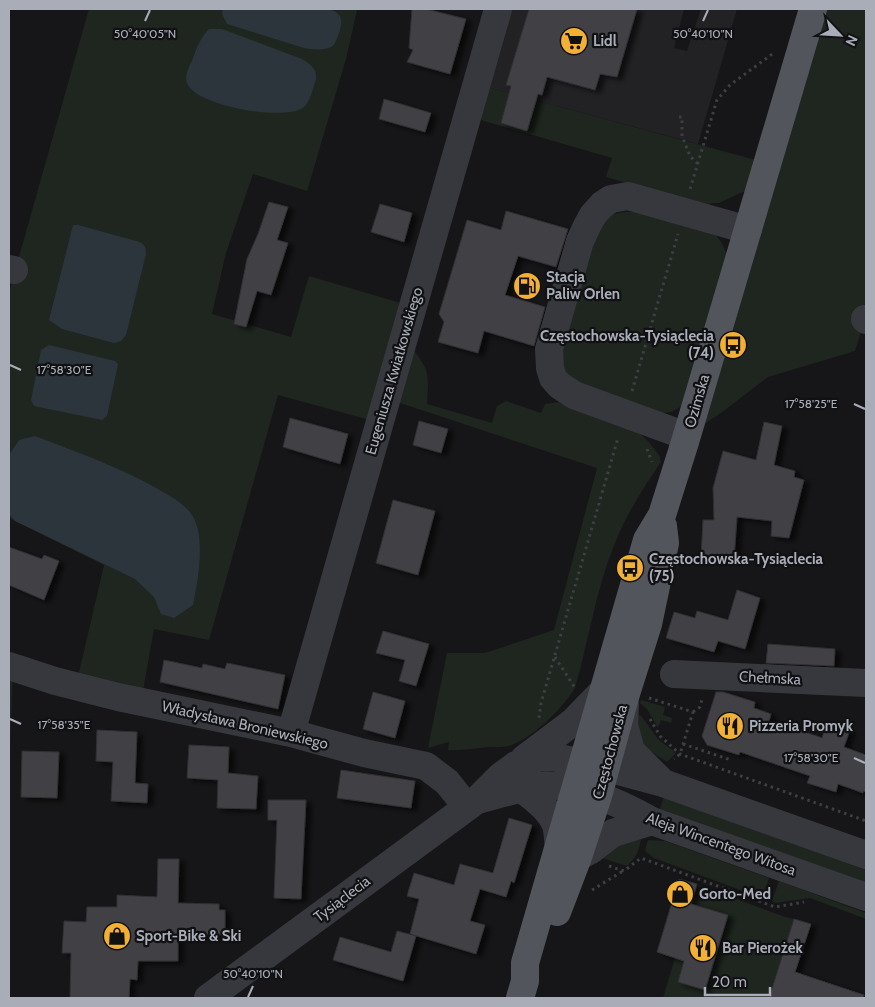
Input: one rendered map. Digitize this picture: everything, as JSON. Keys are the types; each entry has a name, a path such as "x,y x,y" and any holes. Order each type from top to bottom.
{"main road":[{"name":"Ozimska","path":"587,793 613,693 647,540 662,515 813,9"},
{"name":"Częstochowska","path":"522,989 525,963 568,853 587,793"}],"street":[{"name":"Eugeniusza Kwiatkowskiego","path":"292,733 498,9"},
{"path":"686,436 574,395 559,385 553,378 550,368 549,349 580,242 593,215 602,205 611,199 628,196 748,230"},
{"name":"Władysława Broniewskiego","path":"9,666 56,681 118,697 292,733 364,753 426,766 472,804"},
{"name":"Chełmska","path":"674,674 866,683"},
{"path":"652,821 613,833 568,853 552,818 519,777 573,722 613,693 631,751 662,783"},
{"name":"Tysiąclecia","path":"208,998 472,804 508,791 539,757 554,757 594,765"},
{"path":"594,765 662,783 866,855"},
{"name":"Tysiąclecia","path":"519,777 536,786 558,786 587,793"},
{"name":"Aleja Wincentego Witosa","path":"587,793 631,809 652,821 866,897"}],"path":[{"path":"539,723 541,703 713,109 723,91 778,49"},
{"path":"679,117 682,117 682,136 690,156 698,164"},
{"path":"555,657 572,684 693,712 680,754"},
{"path":"700,707 700,714"},
{"path":"648,717 660,736 680,754 866,821"},
{"path":"683,744 731,760"},
{"path":"590,891 641,858 775,907 808,901"},
{"path":"605,865 624,870"}],"shaded area":[{"path":"89,9 357,10 346,59 307,191 253,174 226,253 212,314 291,337 309,276 404,304 370,420 278,395 209,640 154,629 141,702 78,677 104,565 9,518 9,292"},
{"path":"223,9 329,9 339,15 341,24 336,41 331,47 321,49 304,48 227,24 222,14"},
{"path":"506,9 684,9 674,48 687,51 701,9 737,9 698,144 483,86"},
{"path":"813,9 866,9 866,320 855,351 768,377 721,413 686,436 701,385 680,408 662,413 571,382 558,364 594,226 612,215 626,212 652,214 679,222 716,235 722,243 734,273 747,190 719,203 698,204 606,177 612,158 474,118 483,86 767,163"},
{"path":"209,29 222,29 302,59 309,64 314,69 316,79 306,105 294,111 279,113 261,112 223,105 206,99 194,91 187,83 187,74 200,42"},
{"path":"73,225 139,242 145,247 146,254 126,335 121,341 114,343 62,329 49,320"},
{"path":"49,345 115,361 118,364 107,416 102,420 34,406 31,400 41,350"},
{"path":"410,346 427,372 427,404 492,423 497,406 506,401 541,413 545,404 558,402 636,430 649,442 659,455 661,462 631,510 609,559 575,688 563,705 537,730 528,737 509,746 448,750 449,742 428,748 447,653 485,653 554,630 597,468 394,401"},
{"path":"35,436 98,460 143,481 172,497 189,511 196,524 200,546 199,572 193,605 174,618 161,614 154,597 135,579 15,521 9,514 9,455 19,440"},
{"path":"9,666 13,667 9,776"},
{"path":"641,700 665,707 663,715 672,718 671,723 661,720 658,728 647,709 640,703"},
{"path":"635,712 642,717 658,739 676,753 667,762 650,751 639,739"},
{"path":"664,796 866,870 866,885 660,809"},
{"path":"641,839 637,854 627,866 602,858 619,845"},
{"path":"648,840 665,841 769,878 762,898 654,858 645,851"},
{"path":"779,881 866,913 866,919 810,898 775,903 772,901"},
{"path":"697,884 794,919 769,998 663,998"}],"building":[{"path":"412,9 426,9 466,19 450,74 407,62 413,50 409,48"},
{"name":"Lidl","path":"529,9 637,9 617,77 600,74 595,90 547,77 542,95 538,94 527,131 501,123 511,86 506,85"},
{"path":"384,99 431,113 425,132 379,119"},
{"path":"269,202 288,207 277,240 288,243 271,295 257,291 246,327 234,324 247,259"},
{"path":"380,204 412,213 404,242 371,232"},
{"path":"506,211 568,229 556,267 518,256 505,295 545,307 534,346 484,331 478,353 438,342 444,322 439,314 467,220 501,230"},
{"path":"290,418 348,434 340,464 283,447"},
{"path":"419,421 448,429 441,453 413,445"},
{"path":"764,422 782,426 774,465 795,471 794,477 804,480 789,538 771,536 772,521 737,517 734,560 701,557 703,520 714,520 713,488 723,451 756,460"},
{"path":"393,500 435,511 418,575 376,563"},
{"path":"9,547 42,559 44,555 59,561 44,600 9,585"},
{"path":"737,590 760,598 745,649 718,641 714,652 666,638 674,612 695,618 697,611 728,620"},
{"path":"383,631 429,644 416,686 399,681 405,660 376,653"},
{"path":"768,644 835,649 834,666 766,663"},
{"path":"164,660 202,668 203,664 225,669 227,663 285,675 278,709 160,682"},
{"path":"373,692 405,701 395,738 363,729"},
{"path":"716,692 723,692 755,702 754,708 771,714 769,721 822,738 827,723 850,730 844,747 866,755 866,792 863,791 863,793 838,784 836,792 807,783 810,776 740,752 739,755 707,745 702,736"},
{"path":"97,730 137,732 135,783 148,784 147,803 111,801 113,762 96,761"},
{"path":"189,745 229,747 228,773 258,776 256,809 217,808 218,780 187,778"},
{"path":"22,751 59,752 57,798 21,797"},
{"path":"341,770 415,781 411,808 337,798"},
{"path":"268,800 306,800 301,899 274,898 277,820 268,820"},
{"path":"509,818 532,825 514,883 511,881 506,897 480,889 470,921 485,925 476,954 410,934 419,899 407,896 414,873 454,885 460,864 493,873"},
{"path":"158,859 179,859 178,903 219,904 219,910 225,910 225,935 178,934 178,961 138,961 137,980 130,979 129,998 70,998 71,953 62,953 64,921 86,922 87,907 117,907 117,895 157,897"},
{"path":"679,879 697,884 691,904 728,915 705,990 678,982 684,961 657,952"},
{"path":"794,919 811,924 795,972 864,995 863,998 769,998"},
{"path":"397,931 416,936 403,981 333,960 340,937 391,952"}],"place":[{"name":"Lidl","path":"574,41"},
{"name":"Stacja Paliw Orlen","path":"527,286"},
{"name":"Częstochowska-Tysiąclecia (74)","path":"733,345"},
{"name":"Częstochowska-Tysiąclecia (75)","path":"630,568"},
{"name":"Pizzeria Promyk","path":"730,726"},
{"name":"Gorto-Med","path":"680,894"},
{"name":"Sport-Bike & Ski","path":"117,936"},
{"name":"Bar Pierożek","path":"703,948"}]}
